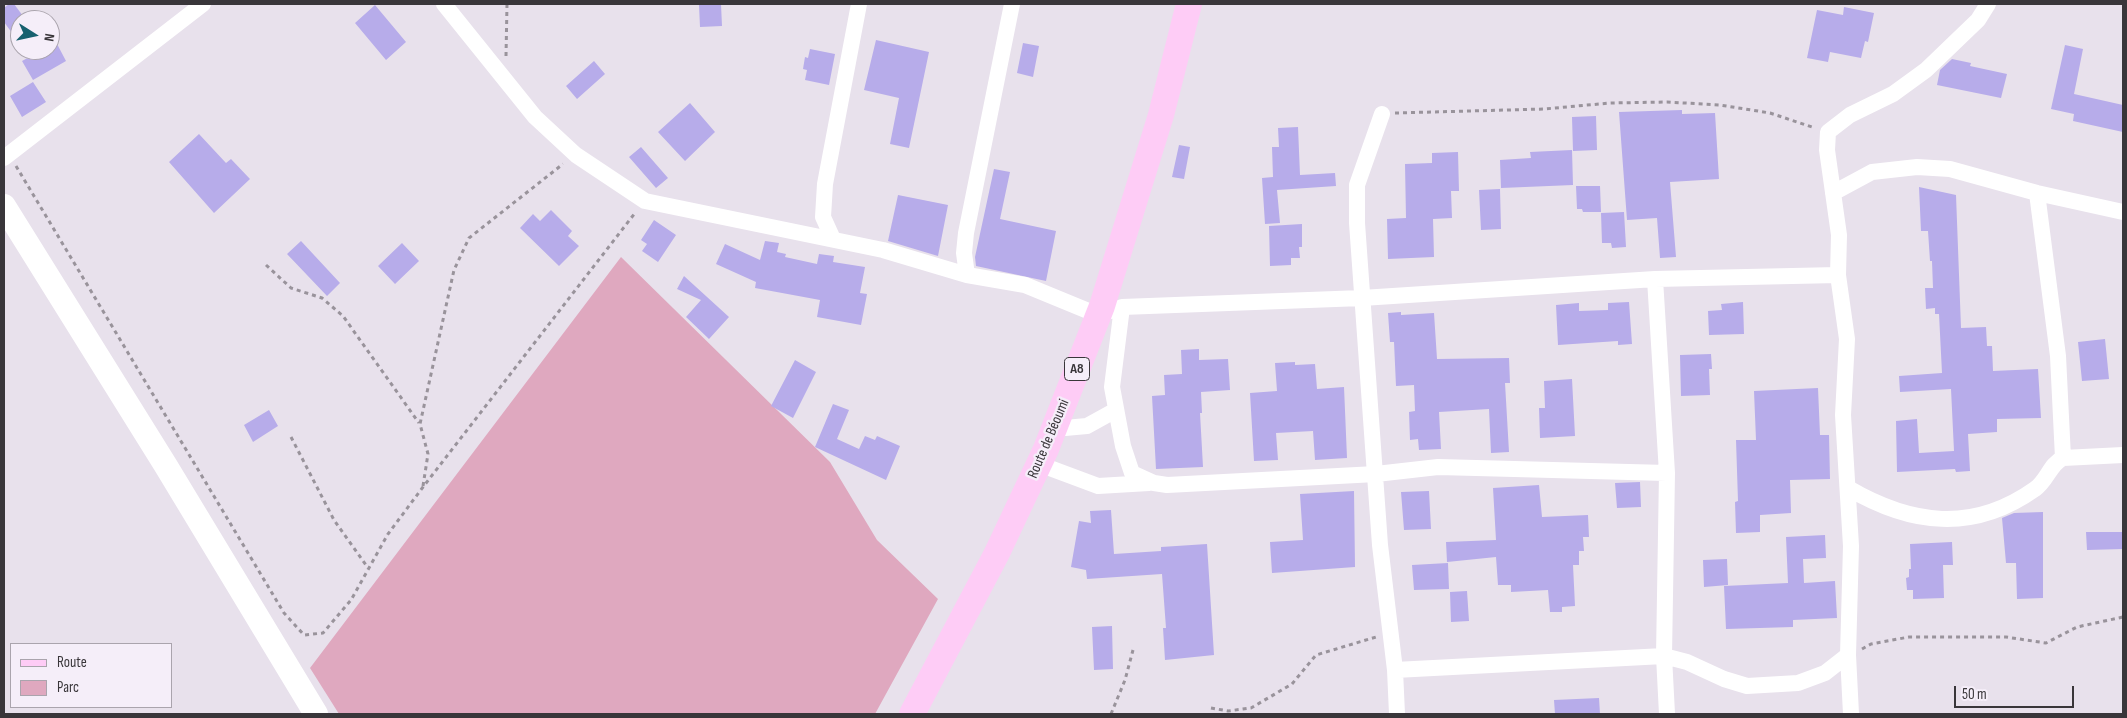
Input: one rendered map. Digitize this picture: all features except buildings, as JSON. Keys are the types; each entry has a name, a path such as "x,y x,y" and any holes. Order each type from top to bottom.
{"main road":[{"name":"Route de Béoumi","path":"912,714 997,553 1110,311 1189,4"},
{"path":"4,206 166,466 316,714"}],"street":[{"path":"6,156 203,4"},
{"path":"444,4 535,117 576,155 645,201 883,250 967,275 1025,285 1110,311 1362,298 1655,279 1838,275"},
{"path":"833,240 823,217 825,184 859,4"},
{"path":"967,275 964,253 966,233 1012,4"},
{"path":"1851,714 1848,655 1851,546 1843,415 1847,339 1838,275 1839,235 1827,150 1828,132 1850,115 1893,94 1926,70 1978,20 1988,4"},
{"path":"1382,114 1357,185 1357,223 1366,327 1380,545 1395,670 1397,714"},
{"path":"1833,193 1872,172 1918,167 1950,169 2036,193 2123,212"},
{"path":"2036,193 2058,356 2063,458"},
{"path":"1655,279 1667,473 1664,656 1667,714"},
{"path":"1110,311 1112,387 1123,446 1132,473 1154,483"},
{"path":"1054,429 1087,426 1116,410"},
{"path":"1848,488 1866,499 1916,518 1958,520 2007,505 2037,488 2057,460 2063,458 2123,455"},
{"path":"1039,464 1098,486 1154,483 1166,485 1205,484 1376,474 1438,467 1667,473"},
{"path":"1395,670 1664,656 1687,662 1724,679 1747,686 1798,682 1825,673 1848,655"}],"path":[{"path":"505,80 507,4"},
{"path":"1382,114 1544,110 1610,103 1667,102 1720,105 1770,113 1828,132"},
{"path":"420,424 454,270 469,238 576,155"},
{"path":"6,156 72,255 284,612 304,634 323,633 351,600 388,534 645,201"},
{"path":"266,265 291,288 322,298 343,316 420,424 428,454 423,487"},
{"path":"291,437 334,520 368,568"},
{"path":"1848,655 1871,644 1909,637 2006,637 2046,643 2077,627 2123,617"},
{"path":"1211,708 1228,711 1251,708 1292,684 1316,655 1391,633"},
{"path":"1111,714 1125,680 1133,650"}],"green space":[{"path":"621,257 830,462 877,540 938,599 875,714 339,714 310,668"}]}
